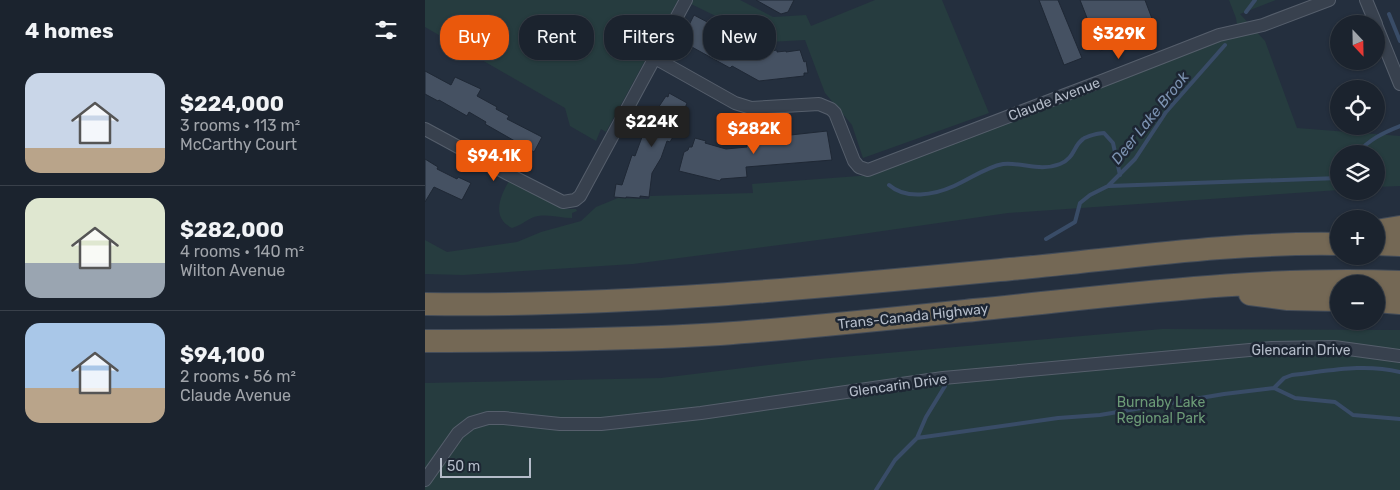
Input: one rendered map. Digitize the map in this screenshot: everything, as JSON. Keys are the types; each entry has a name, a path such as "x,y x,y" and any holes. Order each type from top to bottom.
{"highway":[{"path":"1385,230 1400,227"},
{"path":"1305,243 1330,239"},
{"path":"425,304 543,303 712,296 833,287 1210,249 1305,243 1330,244"},
{"path":"1385,244 1400,244"},
{"name":"Trans-Canada Highway","path":"425,341 507,341 718,334 1197,288 1296,281 1400,282"},
{"path":"1197,288 1288,298 1330,300"},
{"path":"1385,302 1400,303"}],"street":[{"path":"678,15 686,0"},
{"name":"Claude Avenue","path":"659,60 735,103 751,108 819,104 831,109 835,113 854,161 859,167 873,169 1219,35 1263,25 1329,0"},
{"path":"1366,0 1372,15"},
{"path":"1385,46 1400,84"},
{"path":"425,129 507,174 563,202 570,202 580,196 654,60"},
{"name":"Glencarin Drive","path":"425,480 458,433 471,423 488,418 560,424 601,424 701,413 943,378 1271,348 1334,347 1400,356"}],"green space":[{"path":"425,0 678,0 670,15 604,15 604,60 645,60 606,132 601,129 596,141 570,126 565,108 482,60 509,60 509,15 440,15 440,36 425,27"},
{"path":"693,0 740,0 769,15 714,15 691,4"},
{"path":"875,0 942,0 989,113 863,158 852,125 825,93 805,40 776,42 776,17 806,15 811,26"},
{"path":"1229,0 1276,0 1240,14 1265,41 1297,128 1330,131 1330,135 1400,136 1400,186 1385,187 1385,145 1330,145 1330,191 1008,213 633,264 463,275 425,274 425,240 447,252 517,242 541,232 581,221 596,207 618,198 649,199 650,196 753,193 752,184 872,175 1238,32 1236,18"},
{"path":"509,181 564,209 576,209 577,211 572,213 572,218 539,216 512,228 505,224 499,213 500,200"},
{"name":"Burnaby Lake Regional Park","path":"1162,329 1400,330 1400,490 425,490 425,383 661,378 819,359"}],"building":[{"path":"756,0 794,0 788,12 781,14"},
{"path":"1039,0 1058,0 1082,58 1064,65"},
{"path":"1080,0 1145,0 1154,24 1140,31 1141,34 1100,51"},
{"path":"694,15 703,20 703,53 693,48"},
{"path":"776,50 777,52 786,52 800,50 804,62 806,61 808,73 804,73 804,76 759,81 732,66 730,68 715,60 776,60"},
{"path":"425,71 451,85 455,77 481,89 477,96 509,116 507,119 542,137 534,152 485,124 486,122 469,112 467,116 425,94"},
{"path":"669,93 687,103 685,108 686,114 670,142 667,141 661,158 652,173 649,197 614,197 616,184 622,185 632,155 635,156 642,137 656,111 666,96 668,97"},
{"path":"827,131 832,160 746,167 747,177 721,179 720,181 679,171 684,152 689,147 692,147 695,138 726,149 747,147 746,143 753,143 754,139"},
{"path":"425,159 438,167 437,169 457,179 458,177 471,183 462,200 434,187 425,202"}],"waterway":[{"name":"Deer Lake Brook","path":"1246,12 1255,0"},
{"path":"1389,14 1400,41"},
{"name":"Deer Lake Brook","path":"1046,239 1075,222 1080,203 1090,195 1108,186 1135,159 1166,112 1225,45"},
{"path":"1366,145 1376,137 1400,126"},
{"path":"889,185 904,193 929,194 946,189 984,170 1003,164 1038,167 1052,166 1069,159 1083,139 1104,133 1113,143 1120,175"},
{"path":"1109,186 1330,178"},
{"path":"1274,388 1284,378 1292,375 1359,368 1386,369 1400,372"},
{"name":"Deer Lake Brook","path":"876,490 895,460 917,438 926,417 945,386"},
{"path":"917,438 1058,418 1100,415 1224,394 1274,388 1295,398 1335,402 1353,415 1400,419"}]}
